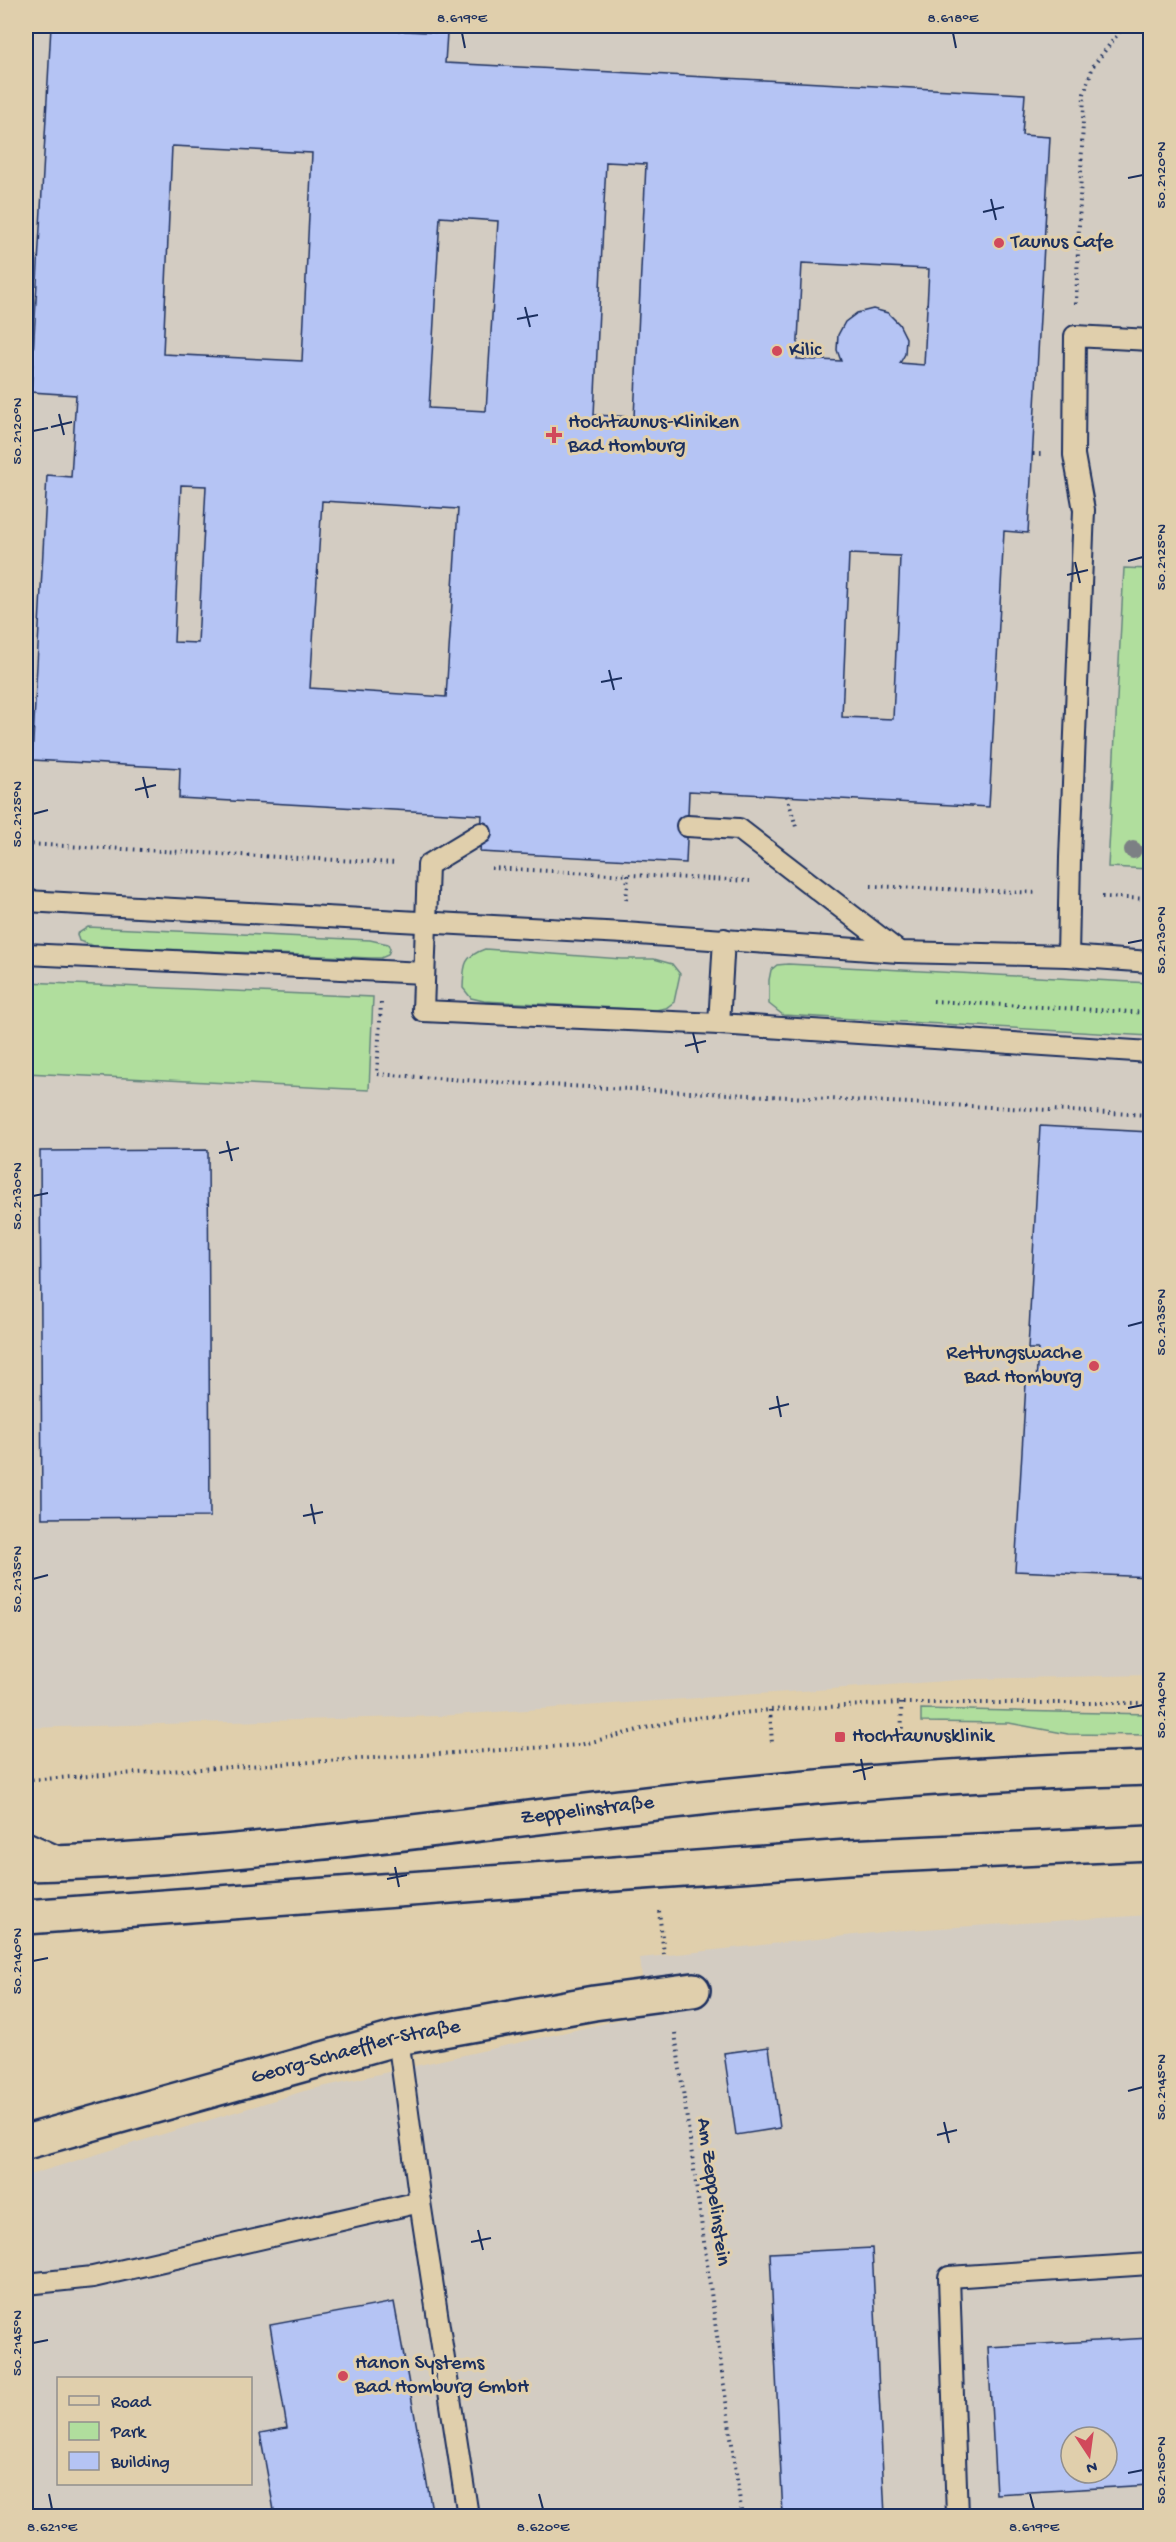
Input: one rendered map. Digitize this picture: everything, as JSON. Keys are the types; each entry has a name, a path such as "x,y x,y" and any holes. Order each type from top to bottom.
{"main road":[{"name":"Zeppelinstraße","path":"26,1864 71,1863 268,1847 854,1783 1028,1771 1150,1768"},
{"path":"26,1917 848,1857 1150,1844"},
{"name":"Georg-Schaeffler-Straße","path":"26,2142 398,2038 594,2003 681,1992"}],"lane":[{"path":"1068,956 1084,510 1074,455 1075,336 1150,340"},
{"path":"687,826 739,829 899,952"},
{"path":"481,832 428,865 423,1011 719,1024 1150,1052"},
{"path":"26,901 724,939 899,952 1068,956 1150,962"},
{"path":"719,1024 724,939"},
{"path":"26,954 424,973"},
{"path":"26,1842 71,1863"},
{"path":"398,2038 420,2202 468,2517"},
{"path":"26,2284 93,2277 420,2202"},
{"path":"957,2517 949,2277 1150,2264"}],"path":[{"path":"1075,336 1084,94 1093,66 1124,26"},
{"path":"26,844 1150,899"},
{"path":"382,992 377,1074 508,1083 1150,1115"},
{"path":"26,1780 580,1745 677,1720 770,1710 901,1703 1150,1703"},
{"path":"901,1703 902,1731"},
{"path":"770,1710 772,1744"},
{"name":"Am Zeppelinstein","path":"655,1871 681,1992 742,2517"}],"shaded area":[{"path":"26,26 1150,26 1150,1675 975,1679 439,1716 26,1728"},
{"path":"1150,1915 1150,2516 26,2516 26,2176 304,2091 646,2014 640,1958 891,1931"}],"green space":[{"path":"1124,568 1150,569 1150,869 1108,867"},
{"path":"88,927 370,940 388,944 390,949 388,955 371,958 94,946 79,941 77,934"},
{"path":"485,949 622,959 654,959 672,964 680,974 674,1002 666,1008 656,1010 484,1001 471,998 463,988 468,959"},
{"path":"777,965 1150,983 1150,1036 783,1015 769,1004 769,980 771,970"},
{"path":"26,982 373,997 369,1090 26,1073"},
{"path":"921,1709 1150,1714 1150,1735 1068,1734 1009,1723 921,1722"}],"building":[{"name":"Hochtaunus-Kliniken Bad Homburg","path":"51,26 299,26 447,33 445,63 1025,94 1022,135 1050,137 1028,533 1004,531 989,807 689,791 686,863 480,852 482,815 179,798 180,768 32,760 47,475 71,477 76,395 31,392","holes":["172,146 312,153 302,361 163,354","606,162 646,164 634,417 594,415","440,217 498,221 486,411 429,408","802,263 929,269 924,365 900,363 905,354 906,338 899,324 888,313 873,309 857,313 845,322 838,335 837,350 841,361 797,359","181,485 206,486 198,643 174,642","322,501 458,509 446,697 310,688","849,554 900,556 893,719 842,717"]},
{"name":"Rettungswache Bad Homburg","path":"1040,1126 1150,1132 1150,1577 1015,1571 1026,1383 1036,1383 1038,1349 1028,1349"},
{"path":"208,1150 210,1517 42,1518 40,1151"},
{"path":"769,2047 780,2128 736,2135 724,2053"},
{"path":"872,2248 885,2516 783,2516 770,2253"},
{"name":"Hanon Systems Bad Homburg GmbH","path":"394,2302 433,2516 275,2516 260,2433 287,2428 270,2325"},
{"path":"1150,2338 1150,2485 996,2494 988,2347"}],"place":[{"name":"Taunus Cafe","path":"999,243"},
{"name":"Kilic","path":"777,351"},
{"name":"Hochtaunus-Kliniken Bad Homburg","path":"554,435"},
{"name":"Rettungswache Bad Homburg","path":"1094,1366"},
{"name":"Hochtaunusklinik","path":"840,1737"},
{"name":"Hanon Systems Bad Homburg GmbH","path":"343,2376"}]}
